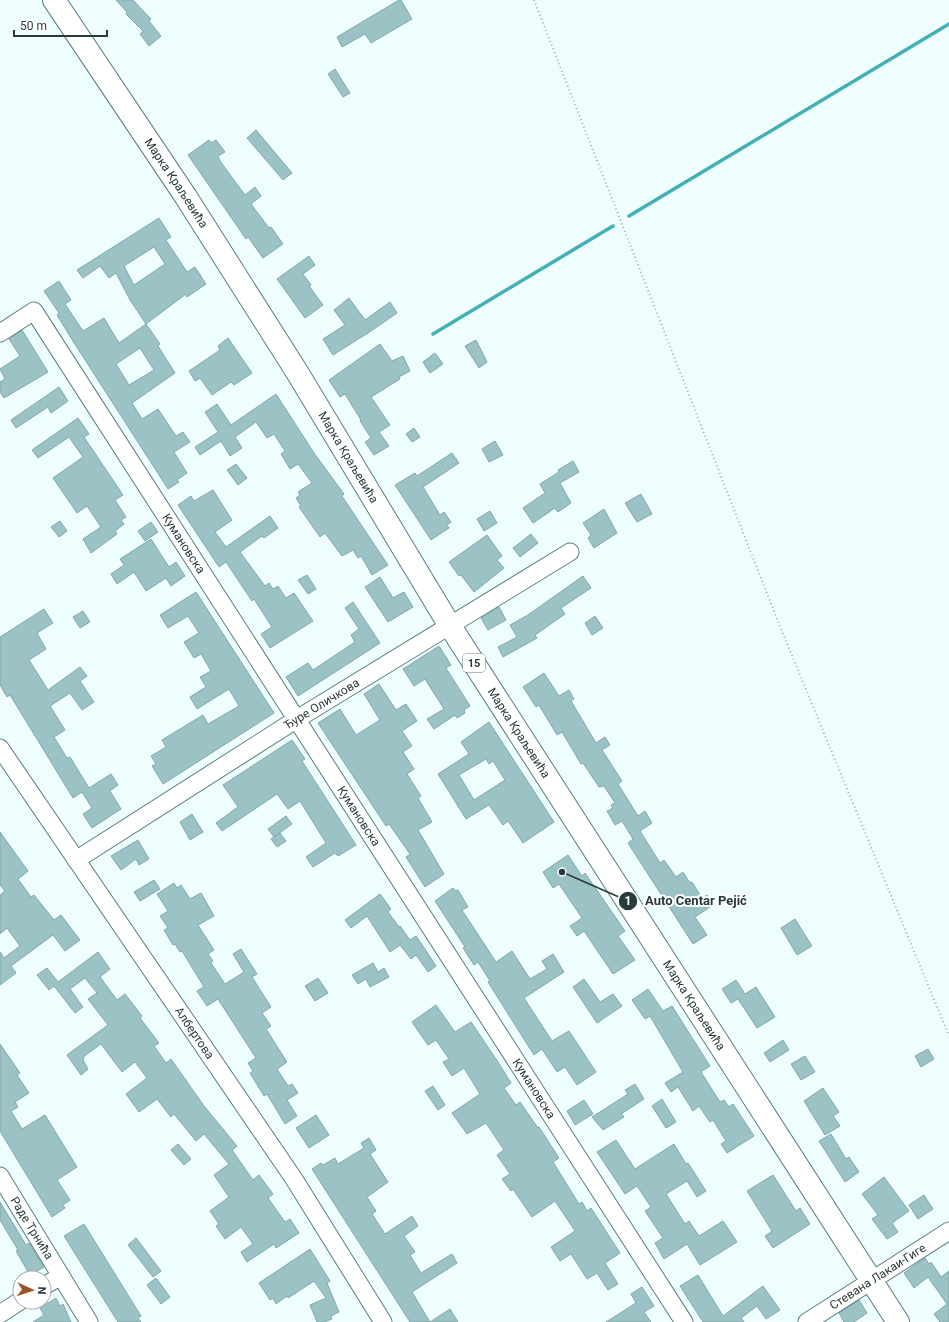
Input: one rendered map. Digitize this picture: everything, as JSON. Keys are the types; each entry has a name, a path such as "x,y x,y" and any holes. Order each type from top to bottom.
{"main road":[{"name":"Марка Краљевића","path":"54,0 186,197 298,372 450,626 898,1322"}],"street":[{"name":"Кумановска","path":"0,333 34,311 684,1322"},
{"name":"Ђуре Оличкова","path":"76,860 297,719 570,552"},
{"name":"Албертова","path":"0,748 294,1179 383,1322"},
{"name":"Раде Трнића","path":"0,1176 89,1322"},
{"name":"Стевана Лакаи-Гиге","path":"807,1322 949,1231"},
{"path":"52,1281 61,1276"},
{"path":"0,1314 12,1306"}],"path":[{"path":"534,0 779,624 949,1036"}],"building":[{"path":"116,0 133,0 151,19 149,21 161,36 149,46 140,34 143,31 126,14 127,12"},
{"path":"401,0 412,19 371,43 365,34 342,47 337,37"},
{"path":"335,69 350,93 343,97 328,74"},
{"path":"256,130 292,173 283,180 247,138"},
{"path":"209,140 211,143 216,140 225,152 218,156 220,161 245,195 255,187 261,196 251,204 269,228 271,227 283,244 263,258 248,237 246,239 188,155"},
{"path":"159,218 171,237 166,240 187,272 195,267 206,284 187,297 186,294 146,324 130,300 116,273 109,278 100,266 83,278 77,270","holes":["154,247 165,264 134,285 124,266"]},
{"path":"309,256 315,265 303,274 311,285 309,286 323,305 305,318 277,279"},
{"path":"59,281 71,300 65,304 83,331 104,318 119,343 146,324 160,344 158,346 175,373 132,403 142,419 158,409 176,436 183,432 190,442 174,452 187,473 177,480 179,482 168,489 71,338 57,315 59,313 44,291","holes":["140,348 154,370 129,385 116,364"]},
{"path":"349,298 365,320 390,302 397,313 333,355 323,339 345,325 334,310"},
{"path":"22,330 48,372 4,398 0,392 0,382 5,379 0,369 20,356 9,339"},
{"path":"228,338 252,373 234,385 231,382 212,395 200,378 195,381 189,371 220,350 218,346"},
{"path":"476,340 487,362 479,368 465,346"},
{"path":"380,344 392,361 403,356 410,371 371,397 390,425 379,432 389,446 374,455 365,442 371,438 360,421 361,420 345,394 340,397 329,380"},
{"path":"435,353 443,364 430,373 423,362"},
{"path":"59,387 68,401 51,413 48,407 16,428 11,420"},
{"path":"276,394 314,453 344,494 342,496 388,565 372,575 361,556 358,558 353,550 342,556 325,533 320,537 299,507 301,506 296,498 300,495 298,492 312,483 298,464 290,469 281,454 285,451 274,434 267,438 256,422 235,437 242,448 230,456 221,441 200,455 195,447 218,432 205,412 217,404 231,425"},
{"path":"78,418 89,434 84,437 123,495 115,500 126,517 121,520 124,524 115,531 117,534 91,553 83,539 101,527 87,506 77,513 53,478 83,457 69,437 38,458 32,450"},
{"path":"414,428 420,437 412,442 406,434"},
{"path":"495,441 503,455 489,462 482,449"},
{"path":"452,453 459,463 423,487 440,515 444,512 451,522 447,525 449,528 431,540 395,485 415,473 417,476"},
{"path":"573,461 579,472 560,483 571,503 558,512 555,508 533,523 523,508 545,493 540,484"},
{"path":"236,464 247,478 238,485 227,470"},
{"path":"213,490 232,520 215,532 226,547 270,516 278,528 264,538 262,536 240,552 265,586 269,583 273,589 278,586 286,598 294,593 313,621 270,648 261,634 272,627 254,599 252,601 226,562 219,567 178,505 191,496 194,501"},
{"path":"641,494 652,514 637,522 625,503"},
{"path":"604,509 617,533 594,548 588,538 591,535 583,523"},
{"path":"490,511 497,523 484,531 477,519"},
{"path":"60,521 67,531 59,537 51,527"},
{"path":"151,522 158,532 145,541 138,531"},
{"path":"531,534 538,543 520,557 513,548"},
{"path":"487,535 502,556 497,560 504,568 474,592 461,575 459,576 449,562"},
{"path":"151,539 169,567 176,562 185,576 171,586 166,578 146,591 134,572 117,584 111,574 124,565 120,559"},
{"path":"307,575 316,589 308,594 298,580"},
{"path":"583,576 591,588 561,608 565,614 535,635 537,638 503,657 498,647 517,637 510,625 528,615"},
{"path":"380,577 393,598 404,592 413,607 388,622 365,587"},
{"path":"196,592 274,713 163,784 152,766 156,764 151,756 166,747 162,740 203,715 208,724 239,706 229,689 197,709 190,697 206,687 200,677 211,671 201,654 194,658 184,642 199,633 188,616 168,628 160,615"},
{"path":"353,602 380,643 298,696 286,677 308,663 313,670 355,642 351,635 359,629 345,608"},
{"path":"499,607 506,620 488,630 481,618"},
{"path":"44,609 53,623 37,633 46,649 29,660 48,690 80,667 87,676 80,681 94,702 82,710 70,693 50,706 65,730 54,737 67,758 70,757 89,788 111,774 118,785 110,791 121,809 92,828 83,814 92,808 82,792 73,798 10,695 7,697 0,685 0,637"},
{"path":"83,611 90,622 80,628 73,617"},
{"path":"595,616 603,628 592,635 585,623"},
{"path":"439,646 451,665 446,668 470,706 464,710 465,713 457,718 455,715 434,729 427,719 444,709 425,679 414,686 403,669"},
{"path":"544,673 559,696 569,690 574,699 571,701 596,743 605,737 610,745 602,750 622,781 618,784 638,816 645,811 652,823 640,831 660,863 664,860 676,877 683,872 690,883 692,882 702,898 707,895 713,905 695,917 707,935 693,944 628,843 633,839 622,821 615,825 607,811 613,808 611,805 615,803 604,786 599,787 583,763 581,764 562,732 557,735 539,705 536,707 523,687"},
{"path":"379,684 396,710 406,704 417,721 402,731 412,746 403,752 414,769 407,774 421,796 418,798 432,822 418,830 444,874 425,887 406,857 410,854 389,824 386,826 318,723 340,709 356,735 380,720 364,694"},
{"path":"489,722 554,822 523,843 508,821 503,825 489,805 466,819 438,774 469,754 461,742","holes":["486,759 489,764 493,761 505,780 474,800 459,775"]},
{"path":"292,740 305,759 302,761 356,845 338,856 335,853 313,867 306,857 326,843 300,801 288,809 277,794 222,831 216,823 238,807 223,785"},
{"path":"192,814 203,832 190,840 180,822"},
{"path":"286,816 292,824 274,837 268,829"},
{"path":"0,832 28,871 18,879 31,897 34,895 54,920 61,915 80,940 65,951 53,935 11,966 16,973 0,985 0,952 4,958 20,946 7,928 0,934 0,895 5,891 0,885"},
{"path":"280,833 286,841 277,847 271,839"},
{"path":"138,840 149,859 139,865 136,859 121,870 111,856"},
{"path":"568,855 582,876 585,873 625,931 618,936 635,960 613,974 584,931 577,936 570,926 582,918 559,884 553,888 543,872"},
{"path":"154,880 160,889 140,901 134,892"},
{"path":"174,883 177,888 181,885 190,899 201,893 214,916 198,925 214,950 208,954 213,961 211,963 225,984 244,972 233,954 241,949 257,974 252,977 271,1007 262,1013 271,1026 266,1029 287,1062 277,1069 288,1086 292,1084 298,1093 287,1100 297,1116 285,1124 267,1094 264,1096 250,1073 253,1071 248,1063 256,1058 218,999 207,1006 197,991 204,987 182,951 180,952 175,944 173,945 164,930 168,928 160,916 168,911 157,894"},
{"path":"453,888 455,891 458,890 468,907 462,910 496,962 512,951 530,979 547,969 542,961 553,954 564,972 524,998 552,1041 569,1031 596,1072 577,1085 565,1067 557,1072 542,1049 534,1055 488,982 490,981 478,962 474,965 463,948 465,947 435,901"},
{"path":"380,894 391,909 388,912 399,927 400,926 410,940 416,936 436,966 428,972 416,955 411,959 400,945 390,952 367,916 351,928 345,920"},
{"path":"795,919 812,946 797,955 781,928"},
{"path":"98,952 110,969 100,977 117,1000 125,994 142,1016 140,1018 159,1043 154,1046 166,1063 171,1059 204,1106 237,1146 232,1150 253,1180 259,1175 273,1194 268,1198 285,1222 290,1219 299,1233 276,1248 274,1244 247,1262 241,1252 253,1244 241,1227 225,1239 216,1226 219,1224 210,1211 229,1197 214,1175 229,1164 204,1134 196,1141 174,1114 171,1117 157,1099 139,1112 126,1094 147,1078 135,1062 122,1072 101,1044 83,1057 88,1069 81,1075 67,1055 108,1025 88,999 97,993 85,978 70,989 83,1007 75,1013 54,986 49,990 37,975 47,968 58,982"},
{"path":"373,963 378,972 384,968 389,977 370,987 366,979 358,984 352,975"},
{"path":"318,978 328,993 315,1001 305,986"},
{"path":"584,979 600,1002 613,994 622,1006 597,1023 573,987"},
{"path":"736,980 745,994 756,987 775,1017 757,1028 738,999 731,1003 722,989"},
{"path":"648,989 663,1011 672,1006 710,1066 701,1072 720,1102 724,1100 729,1107 733,1104 754,1136 727,1153 721,1144 726,1141 713,1120 710,1122 699,1106 693,1111 678,1087 671,1092 665,1083 683,1072 650,1016 645,1019 632,1000"},
{"path":"436,1005 455,1032 471,1022 498,1062 511,1083 504,1088 516,1105 520,1102 538,1128 539,1127 559,1158 553,1162 579,1204 582,1202 587,1211 591,1208 620,1253 605,1263 618,1284 608,1290 597,1273 587,1279 571,1254 560,1261 551,1247 575,1231 555,1201 532,1217 513,1189 511,1191 502,1179 510,1174 497,1155 504,1150 486,1123 467,1134 452,1113 480,1094 464,1068 452,1076 443,1062 449,1059 436,1040 428,1045 412,1022"},
{"path":"783,1040 789,1050 770,1062 764,1053"},
{"path":"0,1044 20,1073 17,1075 29,1093 15,1102 18,1107 11,1111 22,1129 45,1115 77,1167 57,1180 70,1200 63,1205 65,1208 52,1217 0,1131"},
{"path":"928,1049 934,1059 921,1067 915,1056"},
{"path":"805,1056 815,1072 801,1080 791,1064"},
{"path":"635,1084 644,1099 621,1114 624,1117 603,1130 592,1117 628,1094 625,1090"},
{"path":"433,1086 445,1105 438,1110 425,1091"},
{"path":"823,1088 839,1112 833,1116 840,1126 825,1135 804,1101"},
{"path":"662,1099 676,1122 666,1128 652,1106"},
{"path":"584,1100 593,1114 575,1125 567,1111"},
{"path":"316,1115 329,1135 309,1148 296,1128"},
{"path":"831,1134 846,1159 849,1157 859,1172 845,1182 819,1141"},
{"path":"369,1138 376,1150 370,1154 388,1182 367,1197 376,1211 372,1214 385,1234 412,1216 418,1226 404,1236 415,1252 410,1255 421,1273 452,1254 457,1263 412,1292 430,1322 410,1322 312,1169 321,1163 323,1165 335,1158 338,1164 364,1148 361,1143"},
{"path":"616,1140 635,1169 674,1144 686,1164 688,1163 706,1191 697,1197 687,1181 666,1194 685,1224 689,1221 699,1236 723,1221 737,1242 700,1265 687,1244 664,1259 655,1243 663,1238 645,1211 651,1207 637,1186 625,1194 597,1152"},
{"path":"178,1144 191,1159 184,1165 171,1150"},
{"path":"773,1175 796,1211 800,1208 810,1224 773,1248 765,1236 772,1231 747,1191"},
{"path":"884,1177 909,1211 892,1223 898,1232 887,1239 872,1219 878,1215 862,1194"},
{"path":"924,1195 933,1209 918,1219 909,1205"},
{"path":"0,1202 26,1245 29,1243 44,1267 39,1270 27,1270 16,1251 18,1250 0,1220"},
{"path":"84,1224 141,1316 138,1318 141,1322 118,1322 64,1236"},
{"path":"136,1238 161,1271 153,1277 128,1245"},
{"path":"310,1249 330,1281 327,1283 339,1312 331,1316 332,1319 324,1322 317,1322 310,1305 326,1298 314,1281 276,1304 273,1298 270,1300 259,1283"},
{"path":"925,1258 929,1264 931,1262 941,1277 949,1271 949,1322 940,1322 934,1314 947,1304 928,1277 914,1288 904,1273"},
{"path":"698,1275 723,1316 763,1286 780,1310 766,1319 757,1306 741,1318 744,1322 703,1322 680,1286"},
{"path":"156,1278 170,1297 161,1304 147,1285"},
{"path":"642,1287 654,1306 644,1312 651,1322 606,1322 636,1303 631,1294"},
{"path":"56,1298 60,1306 63,1304 71,1322 33,1322 44,1315 41,1310 52,1310 52,1300"},
{"path":"859,1300 867,1313 854,1322 844,1322 839,1313"},
{"path":"450,1309 458,1322 430,1322"}],"waterway":[{"path":"629,216 949,24"},
{"path":"433,334 613,226"}],"place":[{"name":"Auto Centar Pejić","path":"562,872"}]}
